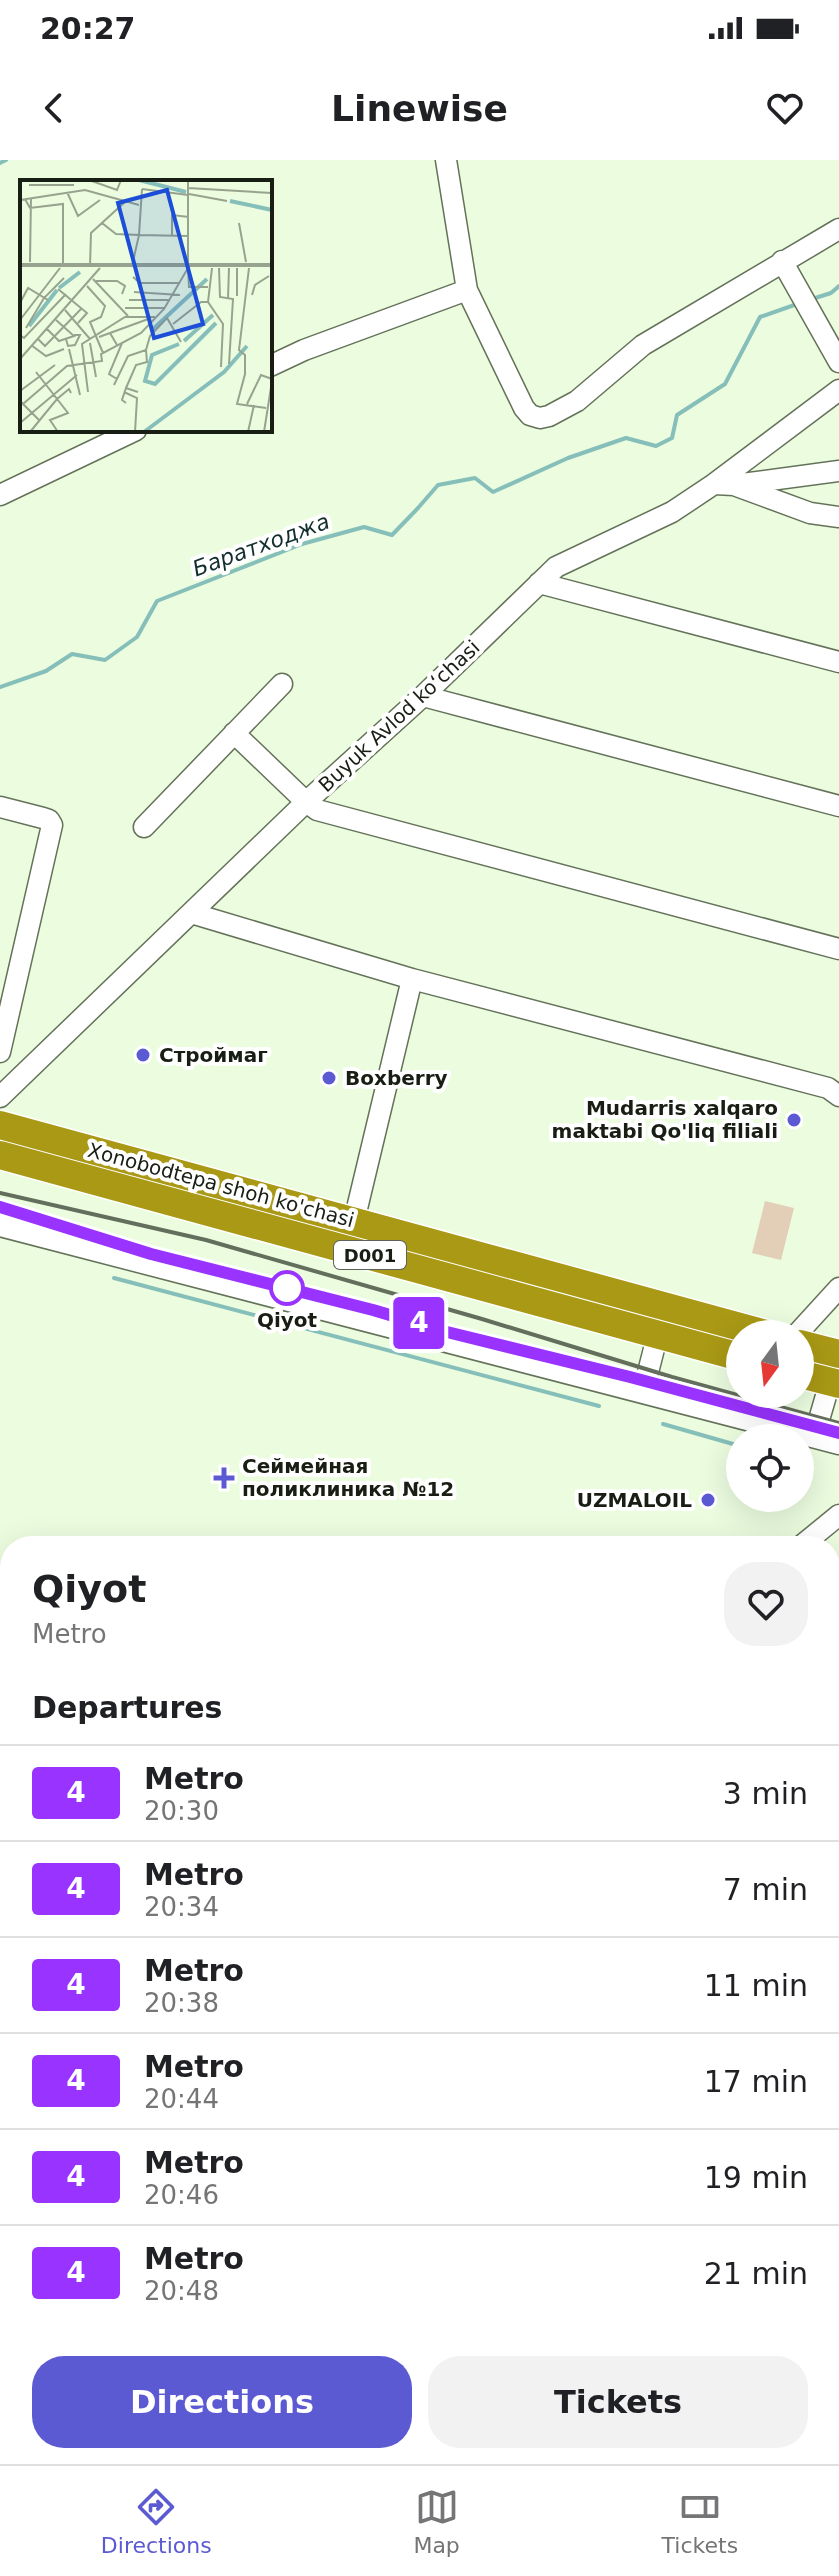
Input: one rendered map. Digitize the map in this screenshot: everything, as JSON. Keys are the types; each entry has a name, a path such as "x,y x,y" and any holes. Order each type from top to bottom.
{"highway":[{"name":"Xonobodtepa shoh ko'chasi","path":"0,1125 726,1323"},
{"name":"Xonobodtepa shoh ko'chasi","path":"0,1155 726,1353"},
{"path":"529,1298 537,1271"},
{"path":"814,1348 839,1354"},
{"path":"814,1378 834,1383"}],"street":[{"path":"446,160 467,290 524,408 530,415 540,418 577,401 643,345 839,229"},
{"path":"782,261 839,362"},
{"path":"272,365 304,350 467,290"},
{"name":"Buyuk Avlod koʻchasi","path":"0,1097 556,567 724,485 839,390"},
{"path":"0,495 132,432"},
{"path":"724,485 839,471"},
{"path":"724,485 810,513 839,517"},
{"path":"539,583 839,662"},
{"path":"144,827 282,684"},
{"path":"423,696 839,806"},
{"path":"234,733 317,810 839,949"},
{"path":"0,807 49,820 52,825 6,996 0,1052"},
{"path":"191,913 412,979 828,1088 839,1096"},
{"path":"354,1221 412,979"},
{"path":"0,1226 765,1424"},
{"path":"810,1320 839,1288"},
{"path":"643,1392 658,1333"},
{"path":"834,1383 814,1437 839,1444"},
{"path":"813,1536 839,1515"}],"shaded area":[{"path":"765,1201 794,1208 781,1260 752,1253"}],"waterway":[{"path":"0,163 6,160"},
{"name":"Баратходжа","path":"812,299 831,293 839,286"},
{"name":"Баратходжа","path":"0,687 46,671 72,654 105,660 137,637 157,601 302,544 364,527 392,535 438,485 475,478 493,492 568,458 626,438 656,446 672,438 677,415 725,384 760,317 800,303"},
{"name":"Баратходжа","path":"114,1278 599,1406"},
{"name":"Баратходжа","path":"663,1424 726,1442"}],"railway":[{"path":"0,1193 206,1240 839,1423"},
{"path":"0,1207 151,1254 645,1381"}],"metro line":[{"name":"4","path":"0,1207 151,1254 839,1433"}],"place":[{"name":"Строймаг","path":"143,1055"},
{"name":"Boxberry","path":"329,1078"},
{"name":"Mudarris xalqaro maktabi Qo'liq filiali","path":"794,1120"},
{"name":"Qiyot","path":"287,1288"},
{"name":"Сеймейная поликлиника №12","path":"224,1478"},
{"name":"UZMALOIL","path":"708,1500"}]}
